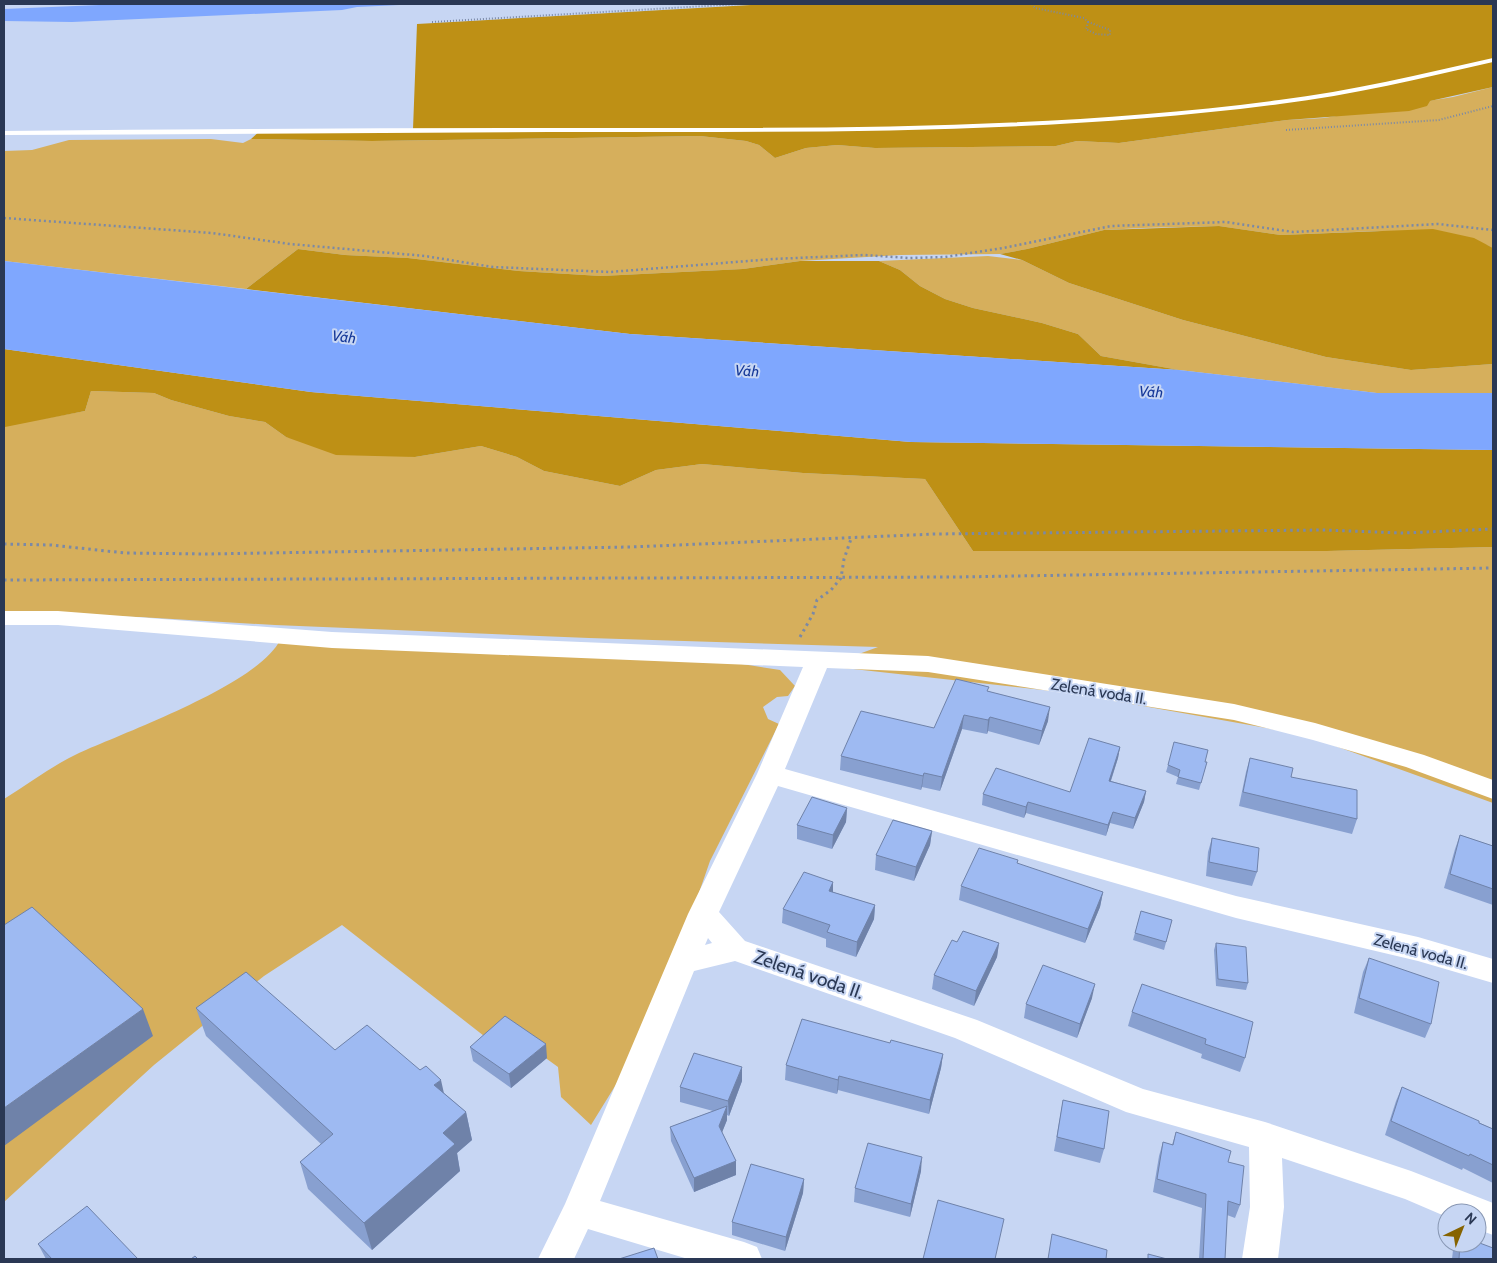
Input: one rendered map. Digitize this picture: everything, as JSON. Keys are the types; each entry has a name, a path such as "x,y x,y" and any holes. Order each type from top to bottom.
{"street":[{"name":"Zelená voda II.","path":"4,618 58,618 332,640 928,664 1234,712 1315,732 1415,761 1493,790"},
{"path":"556,1259 579,1211 703,914 770,774 805,659"},
{"name":"Zelená voda II.","path":"770,774 1236,907 1418,949 1493,971"},
{"name":"Zelená voda II.","path":"703,914 735,949 966,1029 1138,1102 1265,1138 1411,1186 1493,1219"},
{"path":"683,962 735,949"},
{"path":"1260,1259 1267,1207 1265,1138"},
{"path":"579,1211 744,1259"}],"lane":[{"path":"4,133 848,130 1038,124 1173,114 1275,102 1388,84 1493,60"}],"path":[{"path":"432,22 740,4"},
{"path":"1032,4 1035,8 1084,18 1088,22 1110,30 1110,35 1096,34 1086,29 1088,22"},
{"path":"1286,130 1380,126 1439,120 1493,106"},
{"path":"4,218 212,232 290,244 425,256 493,267 610,272 773,259 864,255 909,258 944,257 1003,248 1111,226 1226,222 1293,232 1438,224 1493,230"},
{"path":"4,544 51,545 125,553 225,554 591,548 851,539 935,534 1322,530 1404,533 1493,529"},
{"path":"805,659 795,644 807,627 817,600 831,590 841,578 844,560 851,539"},
{"path":"4,580 841,578 1493,568"}],"shaded area":[{"path":"768,4 1493,4 1493,87 1430,101 1427,106 1409,111 1287,120 1119,143 1077,141 1056,146 875,148 837,145 806,148 775,158 759,145 746,141 700,136 372,141 251,139 262,129 413,129 417,24"},
{"path":"1493,87 1493,248 1487,245 1378,231 1281,235 1219,226 1142,228 1104,230 1000,254 900,255 800,261 743,269 601,276 519,271 408,258 345,255 298,249 246,289 4,261 4,151 32,150 69,140 211,139 243,143 251,139 372,141 700,136 746,141 759,145 775,158 806,148 837,145 875,148 1056,146 1077,141 1119,143 1287,120 1324,118 1453,97"},
{"path":"1219,226 1281,235 1433,229 1474,238 1493,248 1493,364 1411,370 1326,357 1183,320 1069,283 1022,260 1000,254 1104,230"},
{"path":"298,249 345,255 408,258 519,271 601,276 743,269 800,261 879,261 900,270 920,286 945,299 973,308 1042,323 1078,334 1101,356 1179,370 630,334 246,289"},
{"path":"988,256 1022,260 1069,283 1183,320 1326,357 1411,370 1493,364 1493,393 1377,393 1179,370 1101,356 1078,334 1042,323 973,308 945,299 920,286 900,270 879,261"},
{"path":"4,349 311,392 911,442 1493,450 1493,547 1327,551 973,551 925,479 803,473 702,464 656,470 620,486 544,471 517,457 481,446 415,457 336,455 286,437 265,422 229,416 171,400 154,393 91,391 85,411 5,427"},
{"path":"91,391 154,393 171,400 229,416 265,422 286,437 415,457 481,446 517,457 544,471 620,486 656,470 702,464 803,473 925,479 973,551 1327,551 1493,547 1493,803 1305,735 1070,693 826,666 878,647 589,638 275,625 139,617 4,614 4,426 85,411"},
{"path":"280,640 723,661 780,670 795,686 788,696 777,697 763,707 768,719 779,724 710,861 678,953 620,1078 591,1125 561,1097 558,1067 507,1030 493,1043 342,925 264,976 154,1065 4,1202 4,799 69,758 157,720 219,690 267,657"}],"water":[{"path":"123,4 420,4 357,7 342,10 72,22 4,21 4,9"},
{"name":"Váh","path":"4,261 630,334 1179,370 1377,393 1493,393 1493,450 911,442 311,392 4,349"}],"building":[{"path":"956,679 989,687 987,691 1050,707 1042,731 990,717 988,720 964,715 942,777 924,773 923,776 841,756 861,711 934,728"},
{"path":"1089,738 1120,747 1109,781 1146,791 1135,818 1113,812 1108,825 1028,802 1026,807 983,794 996,768 1070,792"},
{"path":"1174,742 1208,750 1205,762 1207,762 1201,783 1178,777 1180,770 1168,765"},
{"path":"1250,758 1293,768 1291,777 1357,790 1357,819 1243,792"},
{"path":"812,797 847,808 833,835 797,825"},
{"path":"893,820 932,831 916,867 876,855"},
{"path":"1460,835 1493,846 1493,889 1450,874"},
{"path":"1212,838 1259,848 1257,872 1209,862"},
{"path":"979,848 1018,860 1017,863 1103,892 1088,929 961,886"},
{"path":"804,872 833,882 829,891 875,905 857,942 827,932 830,925 783,909"},
{"path":"32,907 143,1009 4,1108 4,925"},
{"path":"1141,911 1172,920 1166,942 1135,933"},
{"path":"963,931 999,943 976,991 934,975 952,940 957,942"},
{"path":"1216,943 1246,947 1248,983 1218,979"},
{"path":"1369,958 1439,982 1431,1024 1359,998"},
{"path":"1043,965 1095,984 1080,1024 1026,1004"},
{"path":"246,972 335,1050 367,1025 420,1070 426,1066 441,1080 434,1085 466,1112 443,1133 455,1144 364,1223 300,1162 333,1134 196,1008"},
{"path":"1142,984 1253,1022 1245,1058 1205,1044 1206,1039 1132,1012"},
{"path":"505,1016 546,1044 509,1074 470,1047"},
{"path":"802,1019 890,1043 891,1040 943,1054 930,1100 839,1076 838,1080 786,1065"},
{"path":"694,1053 742,1067 728,1101 680,1087"},
{"path":"1402,1087 1493,1129 1493,1165 1391,1121"},
{"path":"1063,1100 1109,1111 1104,1149 1057,1137"},
{"path":"727,1106 719,1126 736,1161 694,1178 670,1127"},
{"path":"1176,1132 1231,1151 1228,1162 1244,1166 1240,1205 1228,1201 1225,1259 1203,1259 1206,1194 1157,1179 1163,1142 1173,1145"},
{"path":"868,1143 922,1157 911,1204 855,1188"},
{"path":"751,1164 804,1179 786,1237 732,1222"},
{"path":"938,1200 1004,1219 995,1259 923,1259"},
{"path":"87,1206 138,1259 52,1259 38,1244"},
{"path":"1052,1234 1107,1250 1106,1259 1048,1259"},
{"path":"1487,1246 1493,1248 1493,1259 1459,1259 1459,1253 1487,1253"},
{"path":"654,1248 658,1259 619,1259"},
{"path":"1148,1254 1167,1259 1148,1259"}]}
